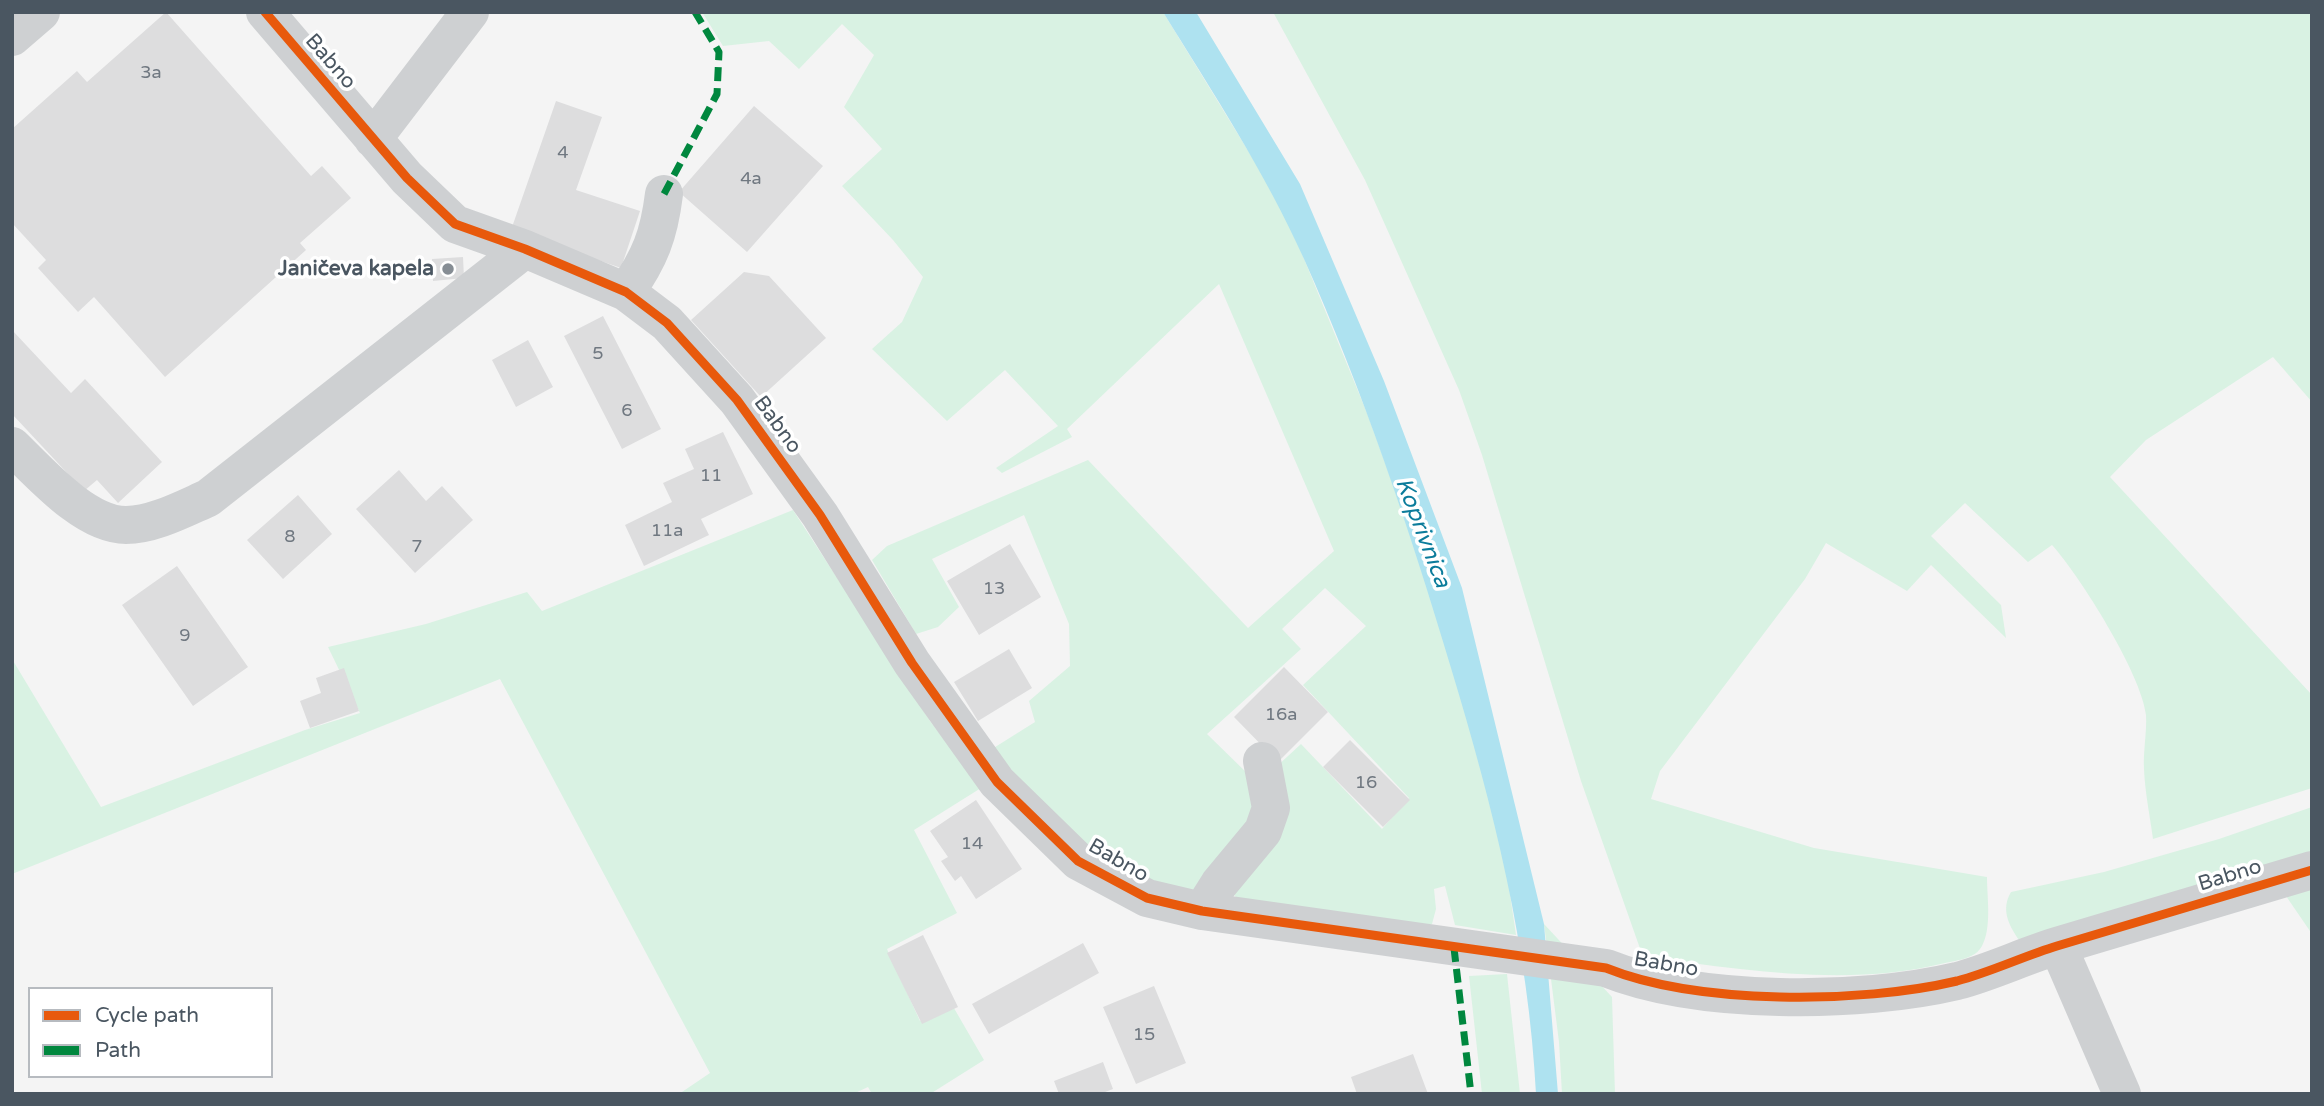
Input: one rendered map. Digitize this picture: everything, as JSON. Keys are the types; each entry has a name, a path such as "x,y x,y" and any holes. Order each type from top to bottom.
{"street":[{"path":"12,37 41,12"},
{"name":"Babno","path":"265,12 407,178 455,224 525,249 626,292 667,323 737,400 820,515 912,663 997,782 1078,860 1147,898 1202,911 1605,968 1637,981 1738,994 1829,996 1886,992 1958,980 2057,946 2312,870"},
{"path":"373,139 436,61 470,12"},
{"path":"626,292 648,261 660,226 664,194"},
{"path":"12,446 91,516 125,525 168,516 208,498 525,249"},
{"path":"1202,911 1219,884 1263,831 1271,808 1262,761"},
{"path":"2057,946 2122,1094"}],"green space":[{"path":"702,12 1163,12 1274,193 1298,244 1369,418 1439,611 1503,847 1516,935 1455,925 1445,886 1434,889 1436,909 1432,924 1401,925 1239,900 1232,893 1275,768 1301,744 1382,829 1409,798 1303,685 1366,626 1325,588 1282,629 1301,649 1207,734 1250,776 1261,807 1200,889 1183,892 1154,883 1076,840 992,749 1035,722 1029,701 1070,666 1069,624 1024,515 932,559 959,607 938,627 916,634 872,560 887,546 1088,460 1248,628 1334,551 1219,284 1067,429 1072,437 1002,473 996,468 1058,426 1005,370 947,421 872,349 902,322 923,277 893,240 842,186 882,149 844,107 874,55 842,24 799,69 769,41 723,46"},
{"path":"1273,12 2312,12 2312,402 2273,357 2146,440 2110,477 2312,695 2312,788 2153,839 2144,769 2146,715 2134,676 2122,652 2078,579 2052,545 2028,562 1965,503 1931,536 2001,605 2006,638 1931,565 1907,591 1826,543 1805,579 1660,771 1651,799 1814,848 1987,877 1988,921 1982,946 1971,956 1961,960 1870,974 1794,974 1643,957 1581,781 1482,455 1459,390 1365,180"},
{"path":"793,510 930,721 981,788 914,830 957,913 887,949 920,1021 951,1003 984,1060 930,1094 872,1094 868,1087 853,1094 679,1094 710,1073 500,679 12,874 12,659 101,807 305,730 360,713 328,647 426,624 527,592 542,611"},
{"path":"2312,807 2312,856 2019,940 2009,922 2006,904 2011,892 2104,872 2219,839"},
{"path":"2312,888 2312,934 2286,896"},
{"path":"1544,924 1612,997 1615,1094 1562,1094 1559,1042"},
{"path":"1507,974 1520,1094 1482,1094 1469,976"}],"water":[{"name":"Koprivnica","path":"1163,12 1196,12 1300,184 1384,381 1462,588 1544,924 1558,1094 1536,1094 1526,986 1495,825 1435,616 1366,410 1326,309 1273,195"}],"building":[{"path":"166,12 311,176 322,166 351,198 300,243 306,250 165,377 94,297 78,312 38,268 46,260 12,223 12,129 77,71 87,82"},
{"path":"556,101 602,117 576,190 640,211 621,268 511,230"},
{"path":"754,106 823,166 747,252 679,192"},
{"path":"463,257 464,278 433,281 432,259"},
{"path":"744,272 769,276 826,338 761,397 691,320"},
{"path":"603,316 661,429 622,449 564,336"},
{"path":"12,330 71,393 85,379 162,462 118,503 97,480 84,491 12,414"},
{"path":"528,340 553,387 516,407 492,360"},
{"path":"723,432 753,494 701,519 709,535 644,566 625,525 672,502 663,483 694,469 685,449"},
{"path":"399,470 426,501 442,486 473,520 415,573 356,509"},
{"path":"298,495 332,534 283,579 247,540"},
{"path":"1010,544 1041,597 979,635 947,581"},
{"path":"177,566 248,667 193,706 122,605"},
{"path":"1009,649 1032,688 978,721 954,682"},
{"path":"1284,667 1328,712 1278,762 1234,717"},
{"path":"344,668 359,711 310,728 300,701 321,693 316,678"},
{"path":"1350,740 1410,800 1383,827 1323,767"},
{"path":"976,800 1022,869 976,899 961,876 955,881 941,861 948,857 930,831"},
{"path":"923,935 958,1007 922,1024 887,953"},
{"path":"1083,943 1099,973 989,1034 972,1004"},
{"path":"1154,986 1186,1063 1136,1084 1103,1007"},
{"path":"1413,1054 1428,1094 1357,1094 1351,1077"},
{"path":"1103,1062 1113,1089 1100,1094 1059,1094 1054,1081"}],"marked path":[{"path":"664,194 717,94 719,52 695,12"},
{"path":"1454,948 1471,1094"}],"cycle path":[{"path":"265,12 407,178 455,224 525,249 626,292 667,323 737,400 820,515 912,663 997,782 1078,861 1147,898 1202,911 1606,968 1686,989 1780,997 1828,997 1918,989 1957,981 2057,946 2312,870"}],"place":[{"name":"Janičeva kapela","path":"448,269"}]}
